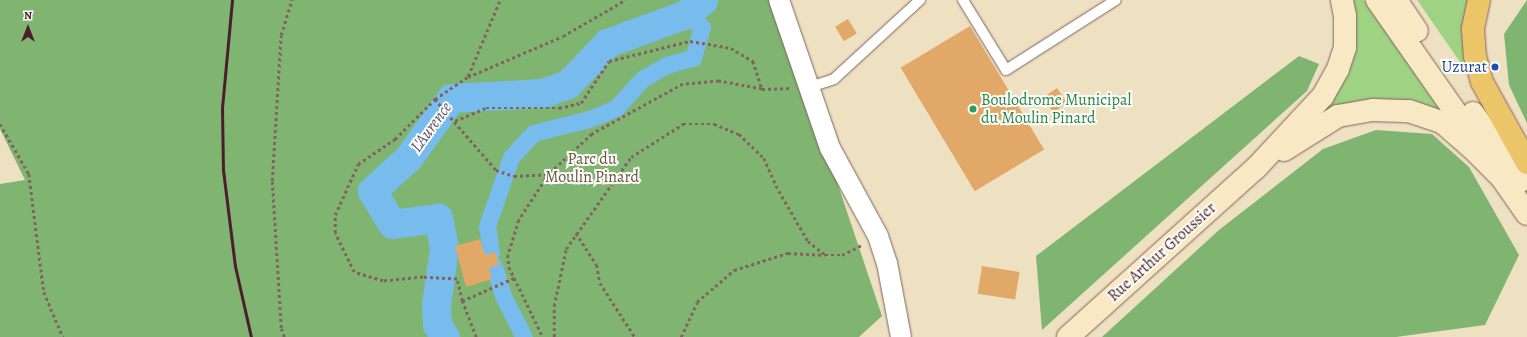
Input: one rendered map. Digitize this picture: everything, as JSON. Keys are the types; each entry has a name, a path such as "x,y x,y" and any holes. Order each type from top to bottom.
{"main road":[{"path":"1256,168 1323,96 1338,69 1346,48 1346,16 1342,0"},
{"path":"1377,0 1527,214"},
{"path":"1396,0 1527,190"},
{"path":"1479,0 1473,29 1475,56 1482,82 1527,163"},
{"path":"1256,168 1338,116 1373,110 1409,111 1443,123 1472,148 1506,182"},
{"name":"Rue Arthur Groussier","path":"1068,337 1256,168"}],"street":[{"path":"779,0 830,148 878,236 887,263 901,337"}],"lane":[{"path":"810,87 834,79 920,0"},
{"path":"963,0 1006,70 1116,0"}],"path":[{"path":"284,337 281,328 272,181 281,35 292,0"},
{"path":"468,77 500,0"},
{"path":"476,337 462,301 457,278 433,277 383,281 354,272 335,233 335,215 358,164 395,139 435,99 468,77 563,36 625,0"},
{"path":"455,121 486,108 559,108 581,103 609,62 690,41 703,45 731,48 753,61 762,89"},
{"path":"543,337 514,278 508,255 511,238 519,220 549,174 592,134 683,84 719,80 762,89 810,87"},
{"path":"435,99 441,104 496,170 514,176 549,174"},
{"path":"0,124 29,174 44,292 63,337"},
{"path":"554,337 554,306 566,249 631,157 683,124 714,124 740,134 764,158 779,191 808,241 826,255"},
{"path":"576,233 597,265 600,283 634,337"},
{"path":"681,337 697,302 734,270 788,254 842,255 878,236"},
{"path":"462,301 514,278"}],"green space":[{"name":"Parc du Moulin Pinard","path":"0,0 776,0 882,316 859,337 0,337 0,184 25,180 0,129"},
{"path":"1351,0 1364,0 1445,117 1317,116"},
{"path":"1417,0 1468,0 1463,31 1467,72"},
{"path":"1527,0 1527,123 1509,85 1504,34"},
{"path":"1299,56 1319,64 1307,91 1042,330 1036,256"},
{"path":"1376,130 1432,134 1469,167 1519,255 1485,325 1396,337 1102,337 1219,230 1323,149"}],"building":[{"path":"848,19 857,34 844,41 835,27"},
{"name":"Boulodrome Municipal du Moulin Pinard","path":"970,26 1044,149 975,191 901,68"},
{"path":"1057,88 1067,103 1053,112 1043,98"},
{"path":"480,239 485,255 495,252 499,265 489,268 492,279 466,287 455,246"},
{"path":"982,266 1020,272 1015,300 978,294"}],"waterway":[{"name":"L'Aurence","path":"445,337 437,324 436,304 444,248 438,218 392,224 372,191 409,157 451,98 543,93 568,84 607,43 686,14 703,0"},
{"name":"L'Aurence","path":"491,253 487,226 511,157 533,133 589,119 616,108 642,79 666,65 693,58 702,27 686,14"},
{"name":"L'Aurence","path":"494,266 503,296 524,337"}],"railway":[{"path":"232,0 222,108 223,170 235,266 251,337"}],"place":[{"name":"Uzurat","path":"1495,67"},
{"name":"Boulodrome Municipal du Moulin Pinard","path":"973,109"}]}
